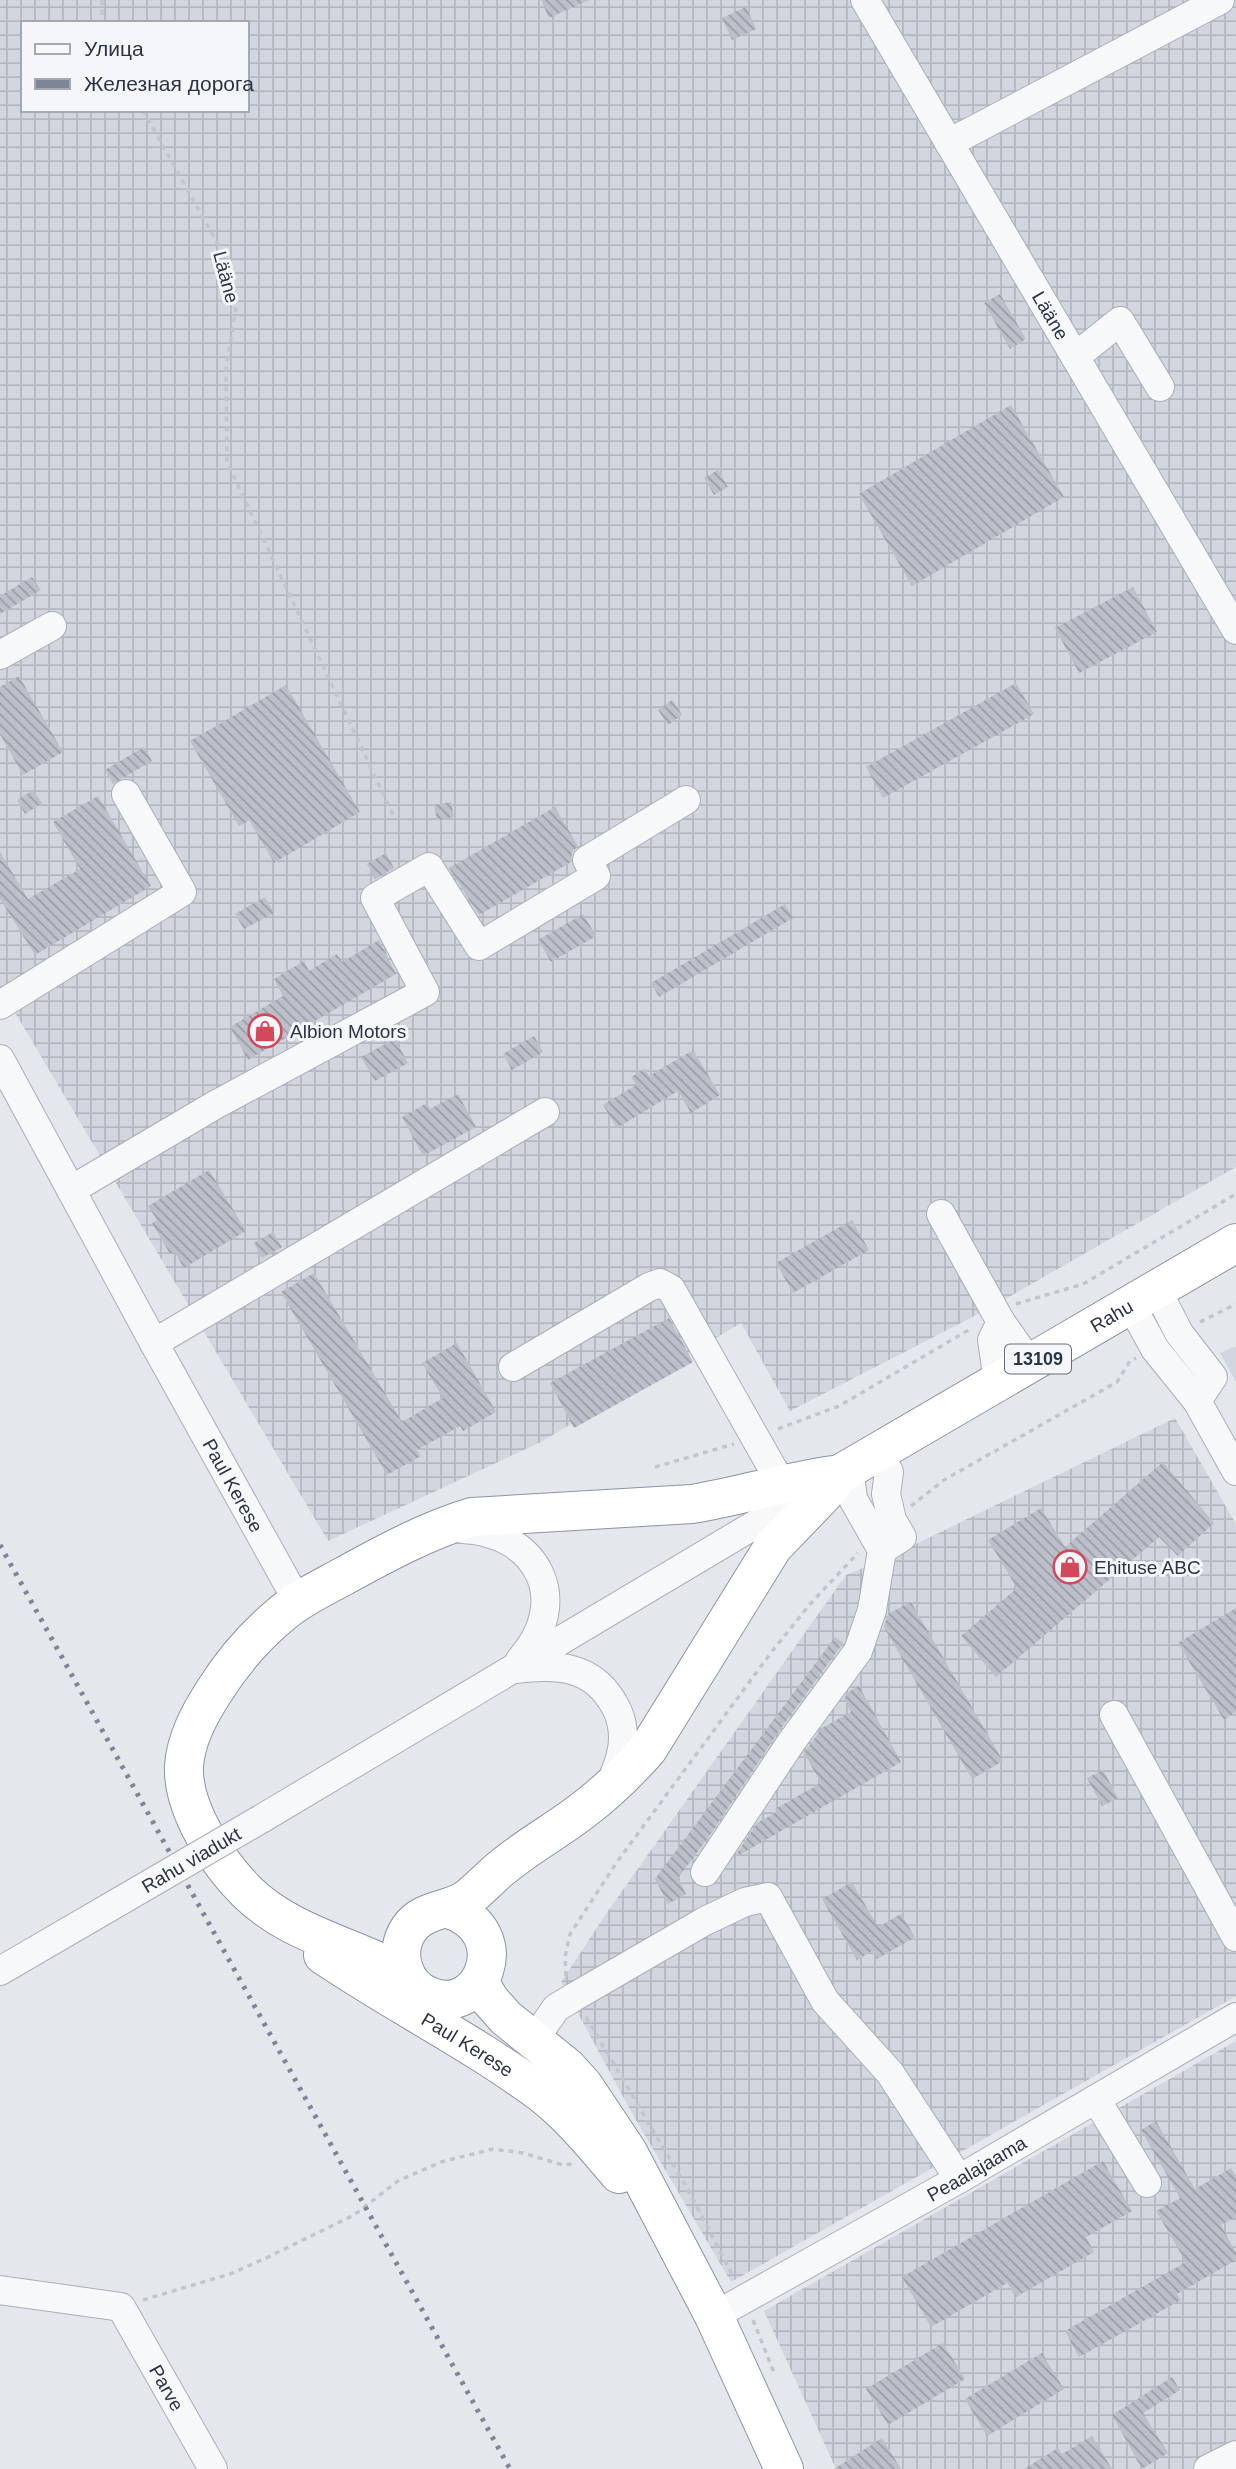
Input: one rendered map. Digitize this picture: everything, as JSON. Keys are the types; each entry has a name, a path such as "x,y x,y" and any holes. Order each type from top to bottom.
{"highway":[{"name":"Rahu","path":"849,1477 998,1382 1236,1243"},
{"path":"298,1602 380,1556 438,1528 472,1517 692,1504 726,1499 782,1485 849,1477"},
{"path":"565,1823 559,1834 514,1878 501,1896 492,1920 483,1964 469,1992 441,1999 418,1986 402,1964 402,1941 433,1914 467,1899 502,1867 597,1800 630,1770 648,1749 773,1547 849,1477"},
{"name":"Paul Kerese","path":"298,1602 248,1645 202,1710 189,1739 184,1768 189,1798 212,1850 278,1924 359,1980 496,2062 542,2094 574,2122 625,2182 655,2206"},
{"name":"Paul Kerese","path":"257,1901 338,1924 378,1928 433,1914"},
{"name":"Paul Kerese","path":"257,1901 322,1940 379,1960 494,2038 599,2124 637,2169"},
{"path":"433,1914 472,1920 481,1931 483,1964"},
{"name":"Paul Kerese","path":"483,1964 490,2000 506,2018 567,2067 584,2086 628,2152 714,2316 783,2469"}],"street":[{"name":"Lääne","path":"865,0 1236,630"},
{"path":"949,144 1220,0"},
{"path":"1075,356 1120,321 1160,387"},
{"path":"0,656 52,626"},
{"path":"0,1005 182,892 126,794"},
{"path":"71,1190 215,1105 425,992 375,898 429,867 479,946 596,876 587,860 686,800"},
{"name":"Paul Kerese","path":"0,1059 298,1602"},
{"path":"154,1343 545,1112"},
{"path":"941,1214 999,1318 1030,1363"},
{"path":"513,1367 660,1283 671,1289 782,1485"},
{"path":"1144,1298 1179,1333 1225,1372 1197,1401"},
{"path":"1144,1298 1154,1349 1197,1401 1236,1471"},
{"path":"998,1382 992,1340 999,1318"},
{"path":"705,1872 792,1741 858,1651 872,1610 882,1550 849,1477 888,1472 887,1494 892,1520 902,1537 882,1550"},
{"name":"13109","path":"513,1669 849,1477"},
{"path":"438,1528 480,1529 504,1537 520,1548 535,1565 545,1590 547,1612 541,1632 513,1669"},
{"path":"513,1669 557,1667 578,1671 594,1680 608,1693 618,1712 623,1730 622,1752 610,1787"},
{"name":"Rahu viadukt","path":"0,1972 513,1669"},
{"path":"1114,1715 1236,1937"},
{"path":"534,2040 556,2008 705,1922 745,1902 768,1897 825,2001 890,2073 959,2179"},
{"name":"Peaalajaama","path":"714,2316 959,2179 1236,2017"},
{"path":"1096,2099 1147,2183"},
{"path":"0,2290 121,2306"},
{"name":"Parve","path":"121,2306 213,2469"},
{"path":"1208,2469 1236,2455"}],"path":[{"path":"102,0 104,21"},
{"name":"Lääne","path":"144,112 219,246 237,301 226,370 227,462 395,819"},
{"path":"655,1467 756,1437 839,1406 999,1318 1020,1302 1083,1284 1236,1194"},
{"path":"121,2306 230,2274 264,2259 354,2215 398,2181 441,2162 493,2149 523,2153 563,2165 583,2162"}],"shaded area":[{"path":"0,0 1236,0 1236,1167 986,1310 790,1411 741,1323 541,1442 328,1541 0,987"},
{"path":"1236,1346 1236,1382 1220,1353"},
{"path":"1175,1418 1236,1524 1236,1996 731,2282 633,2115 561,1982 608,1911 846,1575 885,1559"},
{"path":"1236,2041 1236,2469 836,2469 764,2311"}],"building":[{"path":"541,0 589,0 549,18"},
{"path":"746,7 756,29 732,40 722,18"},
{"path":"1000,294 1026,339 1010,349 984,303"},
{"path":"1011,405 1064,497 912,586 859,494"},
{"path":"718,470 728,487 714,495 704,478"},
{"path":"32,577 41,590 0,614 0,596"},
{"path":"1133,587 1157,632 1079,673 1055,628"},
{"path":"19,676 63,752 23,775 0,734 0,687"},
{"path":"1016,683 1034,714 883,798 866,767"},
{"path":"286,685 360,812 274,863 249,820 239,826 190,741"},
{"path":"672,700 682,715 668,725 658,710"},
{"path":"144,747 152,761 113,784 105,770"},
{"path":"33,790 42,803 25,814 17,800"},
{"path":"98,796 151,886 35,955 0,899 0,852 28,899 80,869 53,822"},
{"path":"451,802 454,817 437,820 434,805"},
{"path":"555,807 578,846 572,852 571,862 479,915 449,868"},
{"path":"386,853 394,868 375,879 367,864"},
{"path":"265,897 274,913 244,929 235,914"},
{"path":"785,904 793,918 659,997 651,983"},
{"path":"583,914 596,936 551,962 538,940"},
{"path":"379,940 396,974 248,1060 230,1027 283,996 274,979 304,961 309,971 337,954 342,962"},
{"path":"534,1036 543,1052 512,1070 503,1054"},
{"path":"395,1039 408,1063 375,1081 361,1057"},
{"path":"693,1050 720,1095 691,1113 678,1091 617,1128 603,1105 636,1085 631,1077 645,1069 649,1076"},
{"path":"458,1094 476,1127 423,1156 402,1117 427,1103 430,1109"},
{"path":"209,1170 246,1231 184,1268 174,1251 170,1254 152,1223 157,1220 148,1206"},
{"path":"852,1220 869,1250 793,1293 776,1263"},
{"path":"273,1232 282,1247 262,1258 254,1243"},
{"path":"314,1273 402,1422 443,1398 422,1363 457,1343 496,1412 463,1431 460,1426 417,1450 421,1456 387,1475 281,1292"},
{"path":"669,1318 693,1362 574,1428 550,1383"},
{"path":"1163,1462 1214,1523 1178,1556 1159,1537 996,1677 961,1636 1017,1588 988,1540 1041,1508 1065,1547"},
{"path":"911,1602 1003,1761 972,1779 884,1627 888,1614"},
{"path":"1236,1608 1236,1712 1224,1720 1178,1643"},
{"path":"835,1637 843,1643 678,1878 686,1894 668,1904 655,1879"},
{"path":"859,1686 901,1762 734,1858 757,1823 777,1812 775,1809 821,1783 804,1753 822,1728 851,1712 844,1698"},
{"path":"1103,1770 1118,1798 1102,1806 1087,1778"},
{"path":"852,1882 878,1927 901,1914 915,1937 877,1959 872,1951 857,1960 822,1899"},
{"path":"1156,2121 1195,2189 1231,2168 1236,2176 1236,2217 1221,2225 1236,2253 1236,2260 1177,2294 1181,2300 1079,2357 1065,2331 1186,2262 1156,2211 1180,2198 1141,2130"},
{"path":"1103,2161 1132,2211 1086,2237 1094,2252 1016,2297 1007,2283 931,2327 902,2277"},
{"path":"943,2343 965,2379 888,2425 866,2389"},
{"path":"1042,2353 1064,2389 987,2436 965,2399"},
{"path":"1172,2377 1180,2390 1143,2413 1168,2453 1142,2469 1112,2415"},
{"path":"1092,2436 1112,2469 1024,2469 1058,2448 1062,2454"},
{"path":"882,2438 901,2469 834,2469"}],"railway":[{"path":"0,1545 510,2469"}],"place":[{"name":"Albion Motors","path":"265,1031"},
{"name":"Ehituse ABC","path":"1070,1567"}]}
